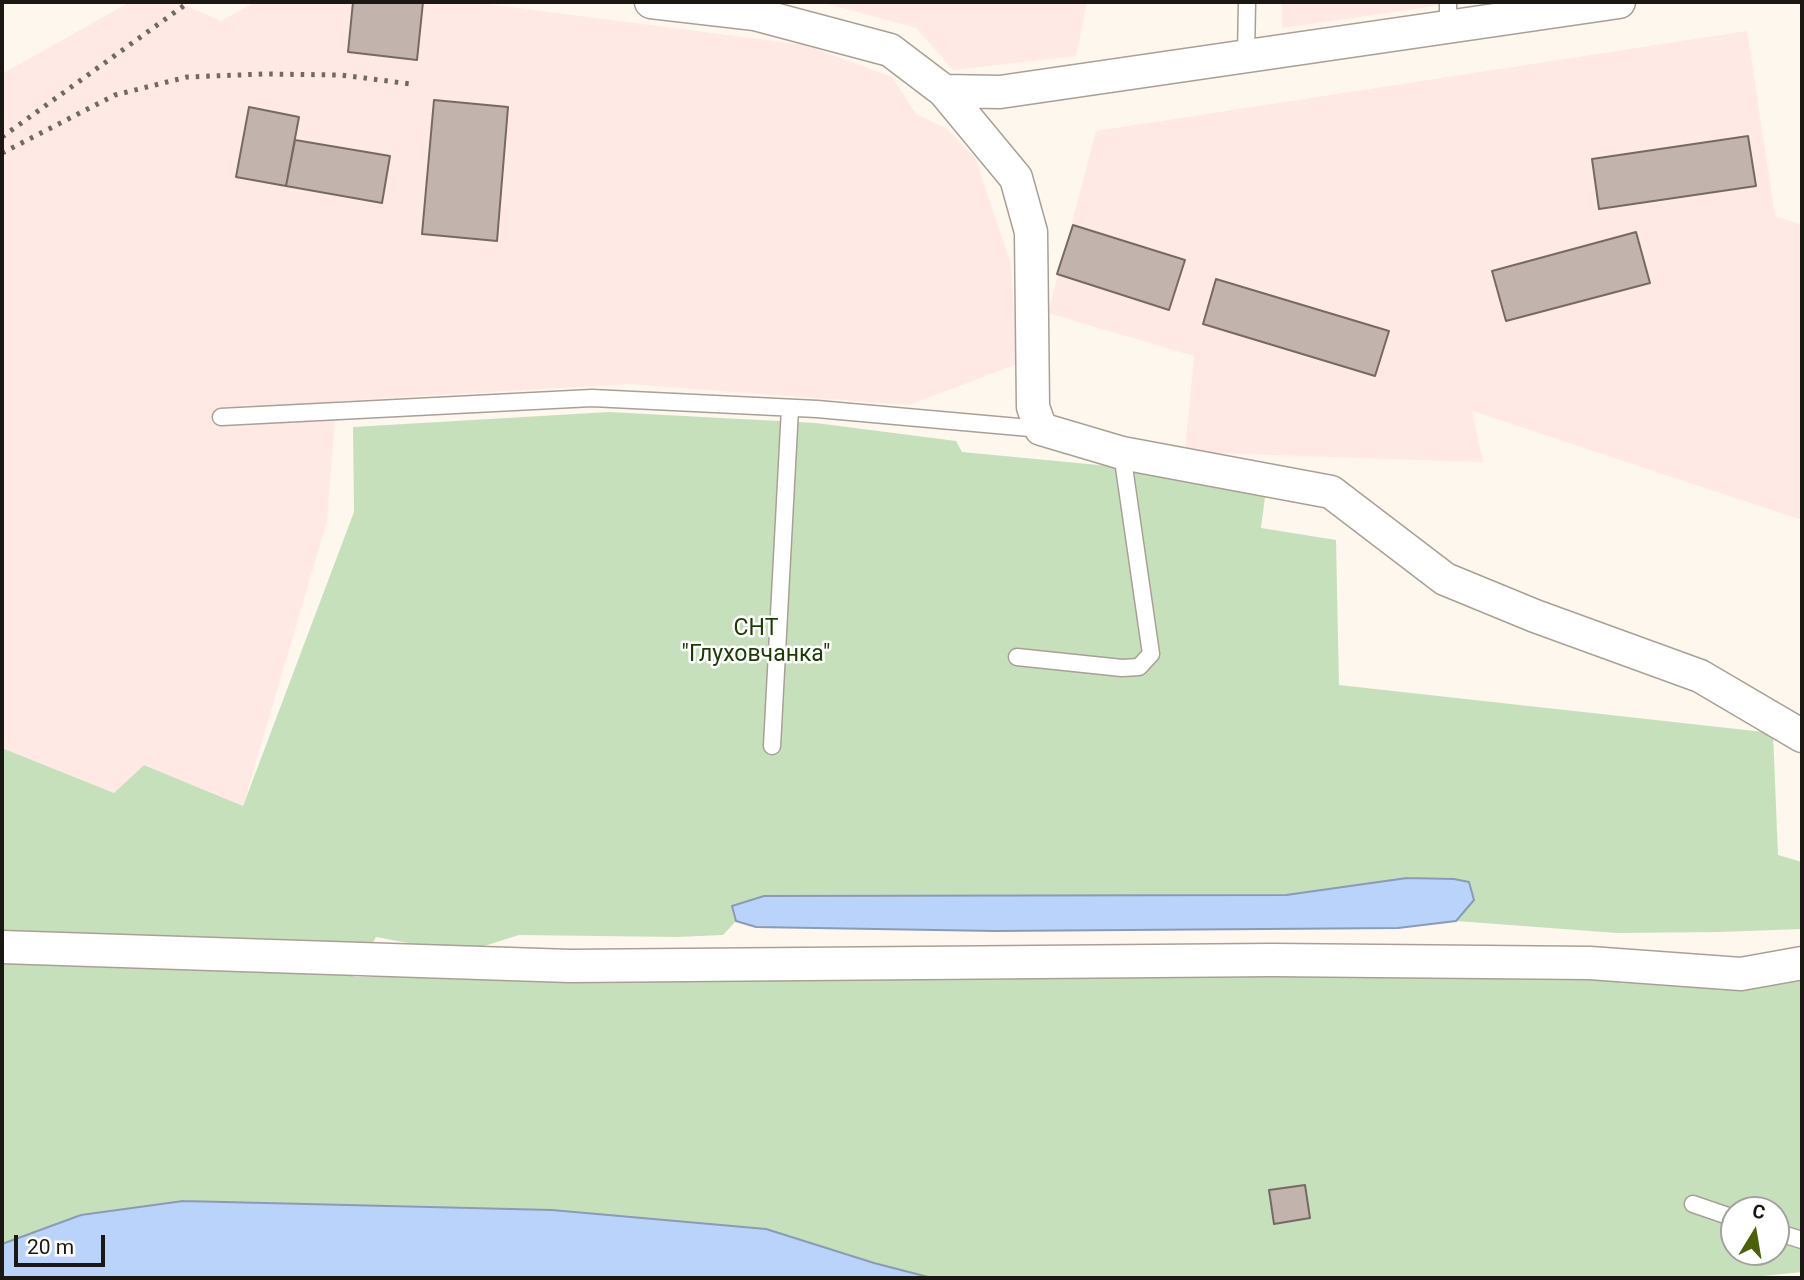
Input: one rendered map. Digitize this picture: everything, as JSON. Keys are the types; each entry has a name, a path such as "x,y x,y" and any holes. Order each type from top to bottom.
{"street":[{"path":"651,2 755,14 890,50 944,91 1016,178 1031,232 1033,407 1041,429 1122,453 1331,492 1445,579 1535,616 1700,676 1802,736"},
{"path":"944,91 1000,92 1246,56 1448,14 1619,2"},
{"path":"2,947 570,966 1300,960 1590,963 1741,974 1802,963"}],"lane":[{"path":"1246,56 1247,2"},
{"path":"221,417 592,398 790,408 1041,429"},
{"path":"772,746 790,408"},
{"path":"1017,657 1122,668 1139,667 1151,654 1122,453"},
{"path":"1693,1204 1720,1213"}],"shaded area":[{"path":"130,2 177,2 221,21 255,2 472,2 805,45 892,77 916,114 947,129 975,158 1011,264 1017,364 909,405 628,384 336,401 327,521 243,806 144,765 114,793 2,748 2,74"},
{"path":"821,2 1087,2 1076,56 953,70 916,28"},
{"path":"1282,2 1464,2 1282,28"},
{"path":"1747,31 1775,216 1802,225 1802,520 1472,411 1483,462 1185,452 1194,356 1048,313 1096,131"}],"green space":[{"name":"СНТ \"Глуховчанка\"","path":"609,412 816,423 956,441 962,452 1207,477 1266,489 1261,528 1336,540 1339,685 1773,733 1778,855 1802,862 1802,929 1617,933 1456,921 1474,900 1468,882 1454,879 1407,878 1286,895 764,896 732,906 736,921 723,935 519,935 481,947 435,948 376,937 354,977 1466,975 1721,984 1802,974 1802,1272 1743,1278 932,1278 766,1229 552,1210 81,1215 2,1244 2,748 114,793 144,765 243,806 354,512 353,427"}],"water":[{"path":"1407,878 1469,882 1474,900 1456,921 1398,928 995,931 756,927 736,921 732,906 764,896 1286,895"},
{"path":"183,1201 552,1210 766,1229 932,1278 2,1278 2,1244 81,1215"}],"building":[{"path":"353,2 423,2 417,60 348,52"},
{"path":"434,100 508,107 497,241 422,234"},
{"path":"249,107 299,117 286,186 236,177"},
{"path":"1748,136 1756,186 1599,209 1592,159"},
{"path":"295,140 390,156 382,203 286,186"},
{"path":"1073,225 1185,260 1169,310 1057,274"},
{"path":"1636,232 1650,283 1506,321 1492,271"},
{"path":"1216,279 1389,331 1375,376 1203,324"},
{"path":"1305,1185 1310,1218 1274,1224 1269,1190"}],"railway":[{"path":"2,137 189,2"},
{"path":"2,153 115,95 187,77 341,75 411,84"}]}
